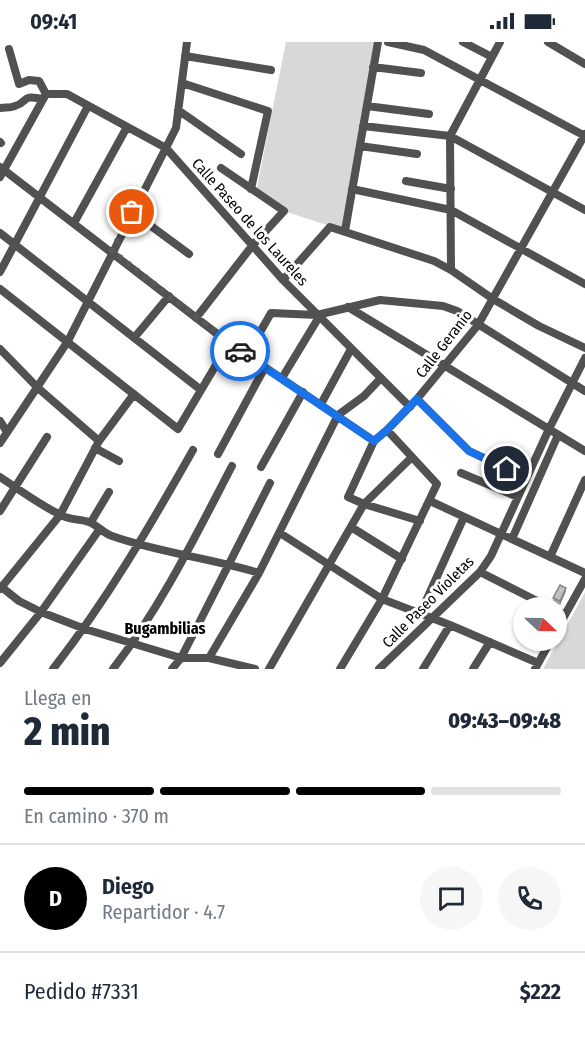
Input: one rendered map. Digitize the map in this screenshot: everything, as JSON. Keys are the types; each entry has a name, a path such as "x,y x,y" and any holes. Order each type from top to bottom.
{"street":[{"path":"0,443 68,341 176,128 187,42"},
{"path":"345,231 378,42"},
{"path":"388,42 424,50 585,135"},
{"path":"463,42 492,57"},
{"path":"451,270 450,136 500,42"},
{"path":"548,42 585,64"},
{"path":"9,49 20,84 28,80 39,81 44,97 1,171 112,251 229,343 374,441"},
{"path":"186,56 271,70"},
{"path":"374,66 420,73"},
{"path":"182,82 268,111 251,189"},
{"name":"Calle Paseo de los Laureles","path":"44,97 67,94 166,148 283,280 410,407"},
{"path":"0,108 15,106 31,96 44,97"},
{"path":"0,272 88,106"},
{"path":"367,106 429,114"},
{"path":"178,110 241,154"},
{"path":"363,126 450,136 585,210"},
{"path":"74,223 127,127"},
{"name":"Calle Geranio","path":"364,504 348,497 374,441 410,407 478,325 585,135"},
{"path":"360,146 417,153"},
{"path":"196,318 252,246 284,211 221,168"},
{"path":"406,181 451,189"},
{"path":"352,189 451,210 585,284"},
{"path":"132,212 189,254"},
{"path":"283,280 330,227 404,250 451,270 493,299 539,326 585,348"},
{"path":"0,233 201,390"},
{"path":"0,289 178,429 229,343"},
{"path":"134,338 169,296"},
{"path":"247,355 271,313 318,316 380,300 443,306 457,311 585,390"},
{"path":"348,307 585,451"},
{"path":"282,378 318,316"},
{"path":"0,349 97,445 119,461"},
{"path":"321,404 351,349"},
{"name":"Calle Paseo Violetas","path":"379,669 480,572 491,556 549,429 585,358"},
{"path":"218,453 265,367"},
{"path":"209,658 259,573 338,415 364,396 381,378"},
{"path":"261,467 303,392"},
{"path":"134,394 97,445 60,515 0,588 41,612 133,644 181,658 209,658 255,669"},
{"path":"417,399 469,451 526,478"},
{"path":"0,421 7,432"},
{"path":"340,669 382,599 437,484 387,430"},
{"path":"512,539 558,435"},
{"path":"0,511 47,437"},
{"path":"53,669 85,628 140,543 193,450"},
{"path":"269,669 364,504 412,457"},
{"path":"113,669 133,644 186,556 232,466"},
{"path":"461,473 518,498"},
{"path":"0,477 60,515 91,522 99,530 111,536 259,573"},
{"path":"550,557 585,480"},
{"path":"172,669 181,658 270,483"},
{"path":"91,522 109,492"},
{"path":"430,501 550,557 585,580 567,613"},
{"path":"364,504 420,521"},
{"path":"420,614 464,517"},
{"path":"351,527 402,560"},
{"path":"0,663 41,612 99,530"},
{"path":"280,533 382,599 450,625 537,666 545,651"},
{"path":"480,572 529,597"},
{"path":"423,669 450,625"},
{"path":"473,669 489,642"},
{"path":"215,669 221,660"}],"shaded area":[{"path":"286,42 378,42 345,231 284,211 256,192"},
{"path":"585,592 585,669 543,669 553,651 567,651 567,625"}],"building":[{"path":"560,585 566,588 562,597 554,597"}],"way so far":[{"path":"132,212 112,251 240,351"}],"district":[{"name":"Bugambilias","path":"165,628"}],"route":[{"path":"240,351 374,441 417,399 469,451 507,469"}]}
